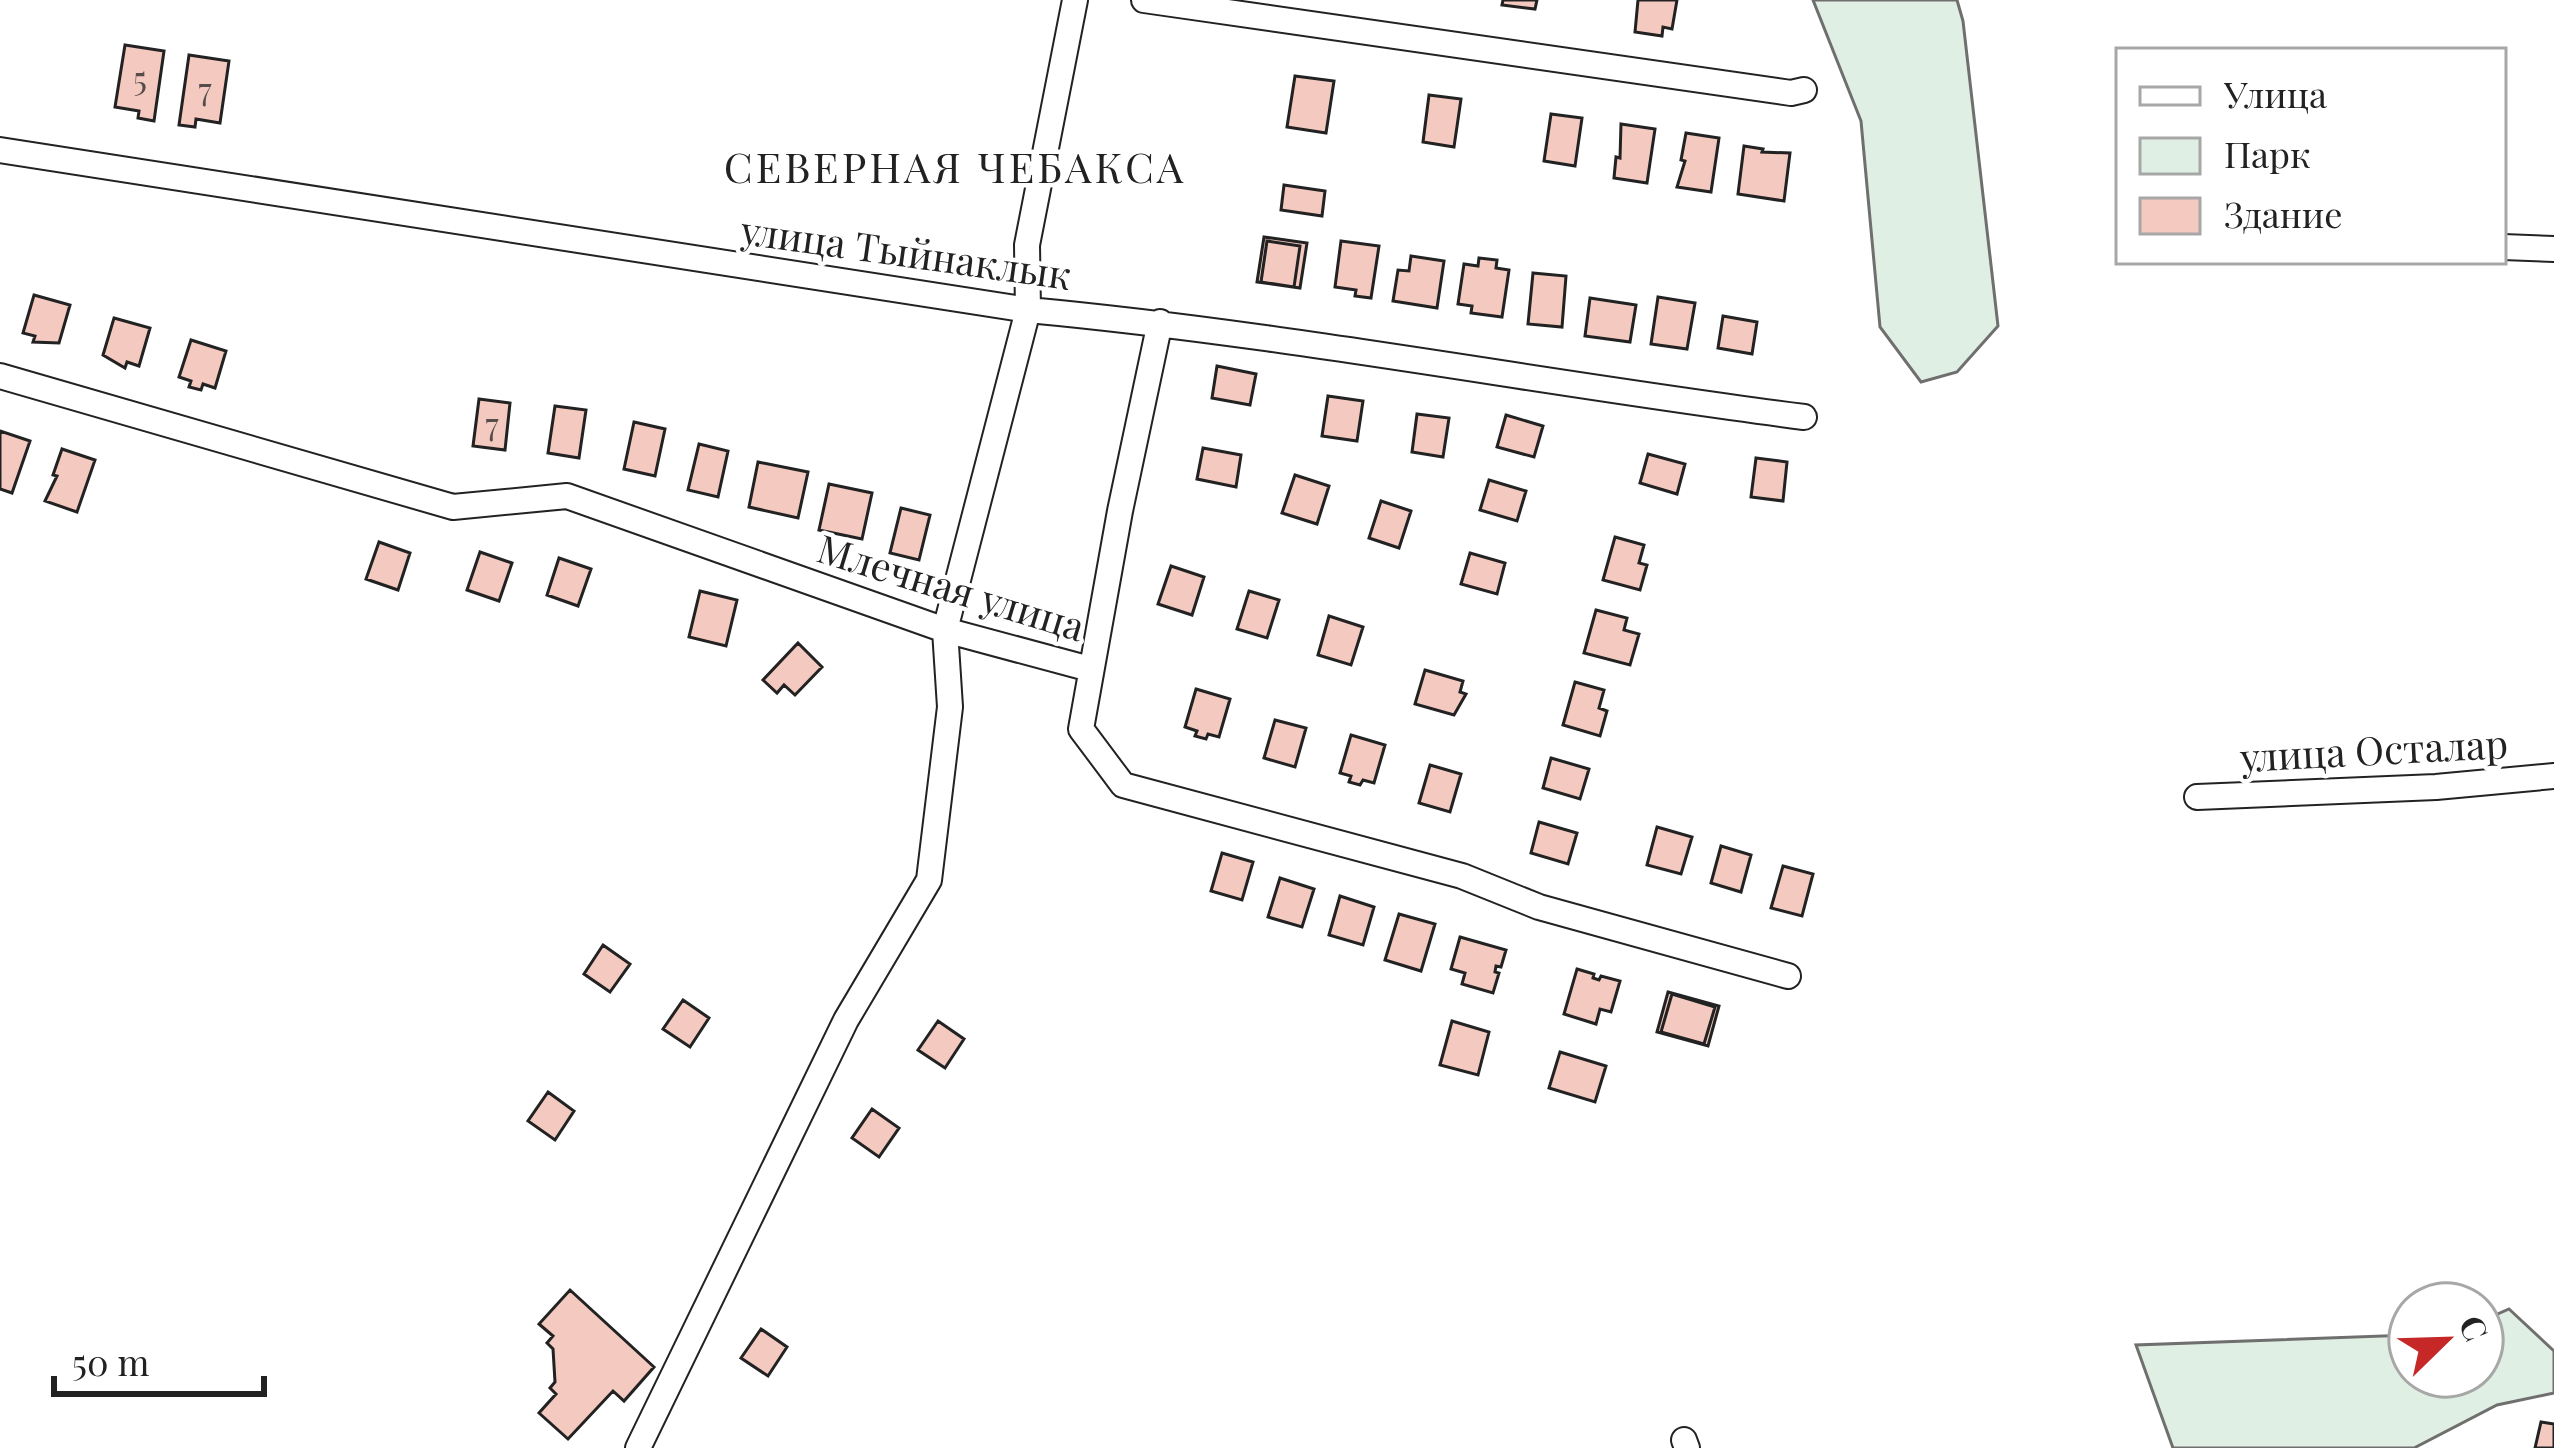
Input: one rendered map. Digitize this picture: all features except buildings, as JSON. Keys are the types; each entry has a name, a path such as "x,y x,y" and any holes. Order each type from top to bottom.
{"street":[{"path":"638,1448 846,1020 928,880 950,707 945,630 1028,310 1027,245 1075,0"},
{"path":"1144,0 1791,93 1804,90"},
{"name":"улица Тыйнаклык","path":"0,150 1028,310 1160,322 1594,390 1804,417"},
{"path":"2506,247 2554,249"},
{"path":"1090,669 1160,322"},
{"name":"Млечная улица","path":"0,376 452,507 567,496 945,630 1090,669 1081,729 1123,785 1462,876 1539,907 1788,976"},
{"name":"улица Осталар","path":"2197,797 2436,787 2554,776"}],"green space":[{"path":"1813,0 1957,0 1998,326 1957,372 1921,382 1880,327 1861,121"},
{"path":"2506,1310 2554,1351 2554,1393 2497,1405 2414,1448 2173,1448 2136,1345 2386,1336 2386,1400 2506,1400"}],"district":[{"name":"СЕВЕРНАЯ ЧЕБАКСА","path":"955,168"}]}
